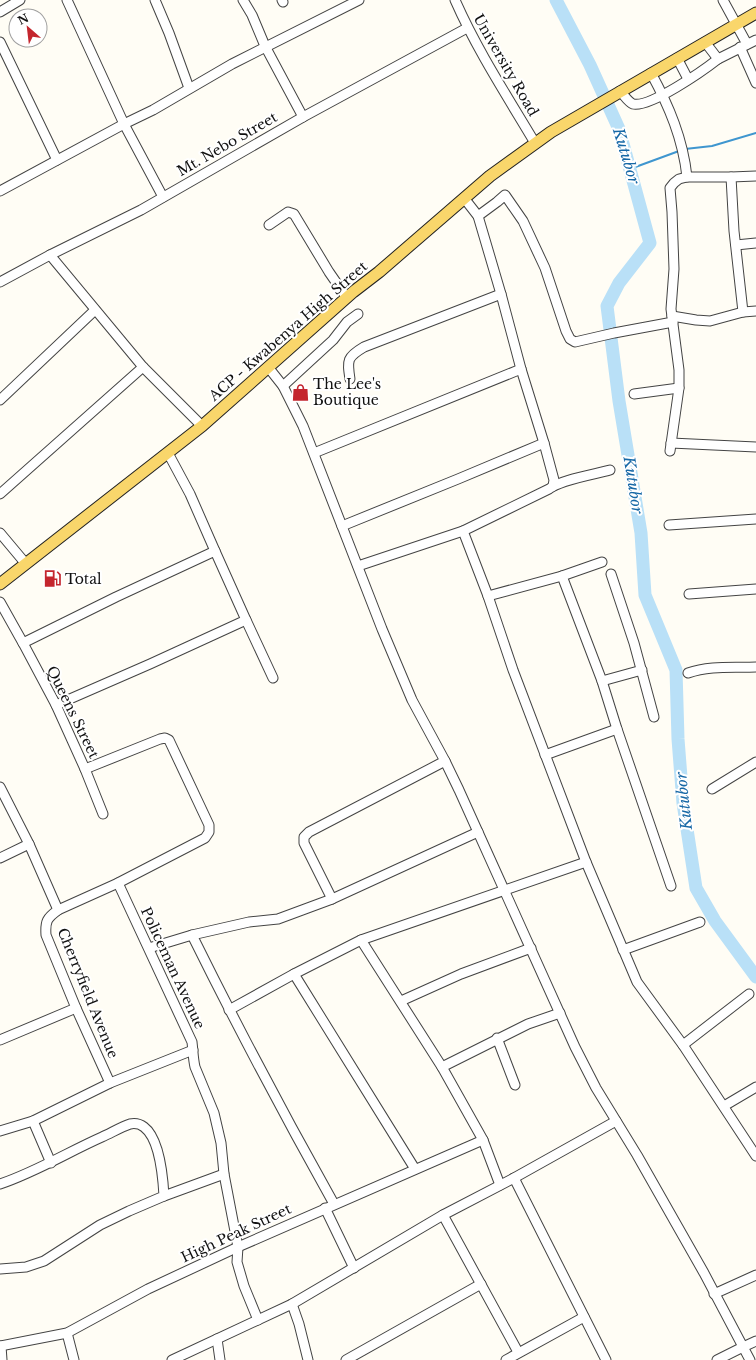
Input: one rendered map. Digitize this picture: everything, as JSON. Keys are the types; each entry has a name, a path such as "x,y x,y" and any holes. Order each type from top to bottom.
{"main road":[{"name":"ACP - Kwabenya High Street","path":"0,584 202,426 347,298 490,176 535,143 599,103 756,12"}],"street":[{"path":"0,12 20,0"},
{"path":"67,0 124,124 162,197"},
{"path":"155,0 189,88"},
{"path":"243,0 252,16 265,46 303,117"},
{"path":"0,191 153,110 189,88 265,46 357,0"},
{"name":"University Road","path":"455,0 467,28 483,58 500,82 535,143"},
{"path":"723,0 735,25 756,84"},
{"name":"Mt. Nebo Street","path":"0,282 50,255 141,210 303,117 467,28"},
{"path":"616,93 631,103 639,105 663,95 718,59 756,40"},
{"path":"0,42 57,160"},
{"path":"705,42 718,59"},
{"path":"677,58 688,79"},
{"path":"651,73 673,118 685,156 687,177"},
{"path":"756,176 687,177 674,183 670,188 674,269 671,310 679,370 679,388 671,447 756,447"},
{"path":"731,177 734,231 743,312"},
{"path":"478,216 505,195 523,221 545,268 566,332 570,339 575,342 672,319 710,321 743,312 756,312"},
{"path":"464,198 478,216 521,369 544,443 554,480 553,486"},
{"path":"269,225 288,212 294,214 328,272 347,298"},
{"path":"736,245 756,243"},
{"path":"50,255 94,310 143,367 202,426"},
{"path":"350,379 348,360 350,356 364,347 501,294"},
{"path":"0,400 94,310"},
{"path":"283,386 333,340 347,322 358,314"},
{"path":"0,494 143,367"},
{"path":"268,367 283,386 303,426 382,629 412,700 445,761 575,1047 596,1088 637,1155 750,1360"},
{"path":"314,453 521,369"},
{"path":"634,394 679,388"},
{"path":"342,526 544,443"},
{"path":"168,453 190,494 273,678"},
{"path":"358,566 463,532 553,486 610,470"},
{"path":"669,525 756,519"},
{"path":"463,532 488,596 513,670 586,862 637,982 683,1045 756,1156"},
{"path":"0,533 26,564"},
{"path":"24,643 116,597 215,551"},
{"path":"488,596 562,576 602,562"},
{"path":"611,574 642,670 654,717"},
{"path":"562,576 602,680 617,729 671,886"},
{"path":"689,594 756,590"},
{"name":"Queens Street","path":"0,602 24,643 56,705 85,769 160,739 164,738 169,740 209,825 209,832 205,838 118,883 58,910"},
{"path":"56,705 246,620"},
{"path":"688,673 720,668 756,667"},
{"path":"602,680 642,670"},
{"path":"545,755 617,729"},
{"path":"332,899 304,843 304,837 309,832 445,761"},
{"path":"712,789 756,762"},
{"path":"85,769 103,814"},
{"name":"Cherryfield Avenue","path":"0,787 29,844 58,910 50,916 45,924 46,935 76,1008 110,1083"},
{"path":"149,948 192,935 248,922 278,919 332,899 478,832"},
{"path":"0,858 29,844"},
{"path":"229,1010 294,974 362,940 586,862"},
{"name":"Policeman Avenue","path":"118,883 189,1033 195,1067 214,1113 221,1143 224,1174 238,1247 236,1262 258,1320"},
{"path":"623,950 700,922"},
{"path":"192,935 329,1206 354,1268"},
{"path":"362,940 442,1067 483,1140 500,1185"},
{"path":"401,1001 461,974 531,948"},
{"path":"294,974 415,1169"},
{"path":"683,1045 749,994"},
{"path":"1,1037 76,1008"},
{"path":"442,1067 497,1038 528,1024 560,1013"},
{"path":"497,1038 515,1085"},
{"path":"0,1131 33,1121 110,1083 193,1050"},
{"path":"724,1106 756,1087"},
{"path":"33,1121 51,1163"},
{"path":"172,1360 292,1304 443,1215 514,1178 616,1121"},
{"path":"0,1184 14,1180 51,1163 92,1141 129,1124 137,1124 145,1128 153,1137 162,1168 164,1196"},
{"name":"High Peak Street","path":"0,1346 66,1333 148,1289 238,1247 483,1140"},
{"path":"0,1269 26,1267 44,1261 100,1225 164,1196 224,1174"},
{"path":"514,1178 606,1360"},
{"path":"443,1215 518,1352"},
{"path":"714,1294 756,1276"},
{"path":"346,1360 481,1284"},
{"path":"292,1304 299,1324 308,1360"},
{"path":"506,1360 584,1316"},
{"path":"66,1333 74,1360"},
{"path":"217,1339 220,1360"},
{"path":"723,1359 756,1341"},
{"path":"0,1346 2,1360"}],"waterway":[{"name":"Kutubor","path":"556,0 590,65 619,129 650,243 619,283 607,306 619,401 641,533 645,595 676,670 678,739 683,803 696,888 715,921 756,977"},
{"path":"685,149 712,146 756,133"},
{"path":"630,169 679,151"}],"place":[{"name":"The Lee's Boutique","path":"300,392"},
{"name":"Total","path":"52,579"}]}
